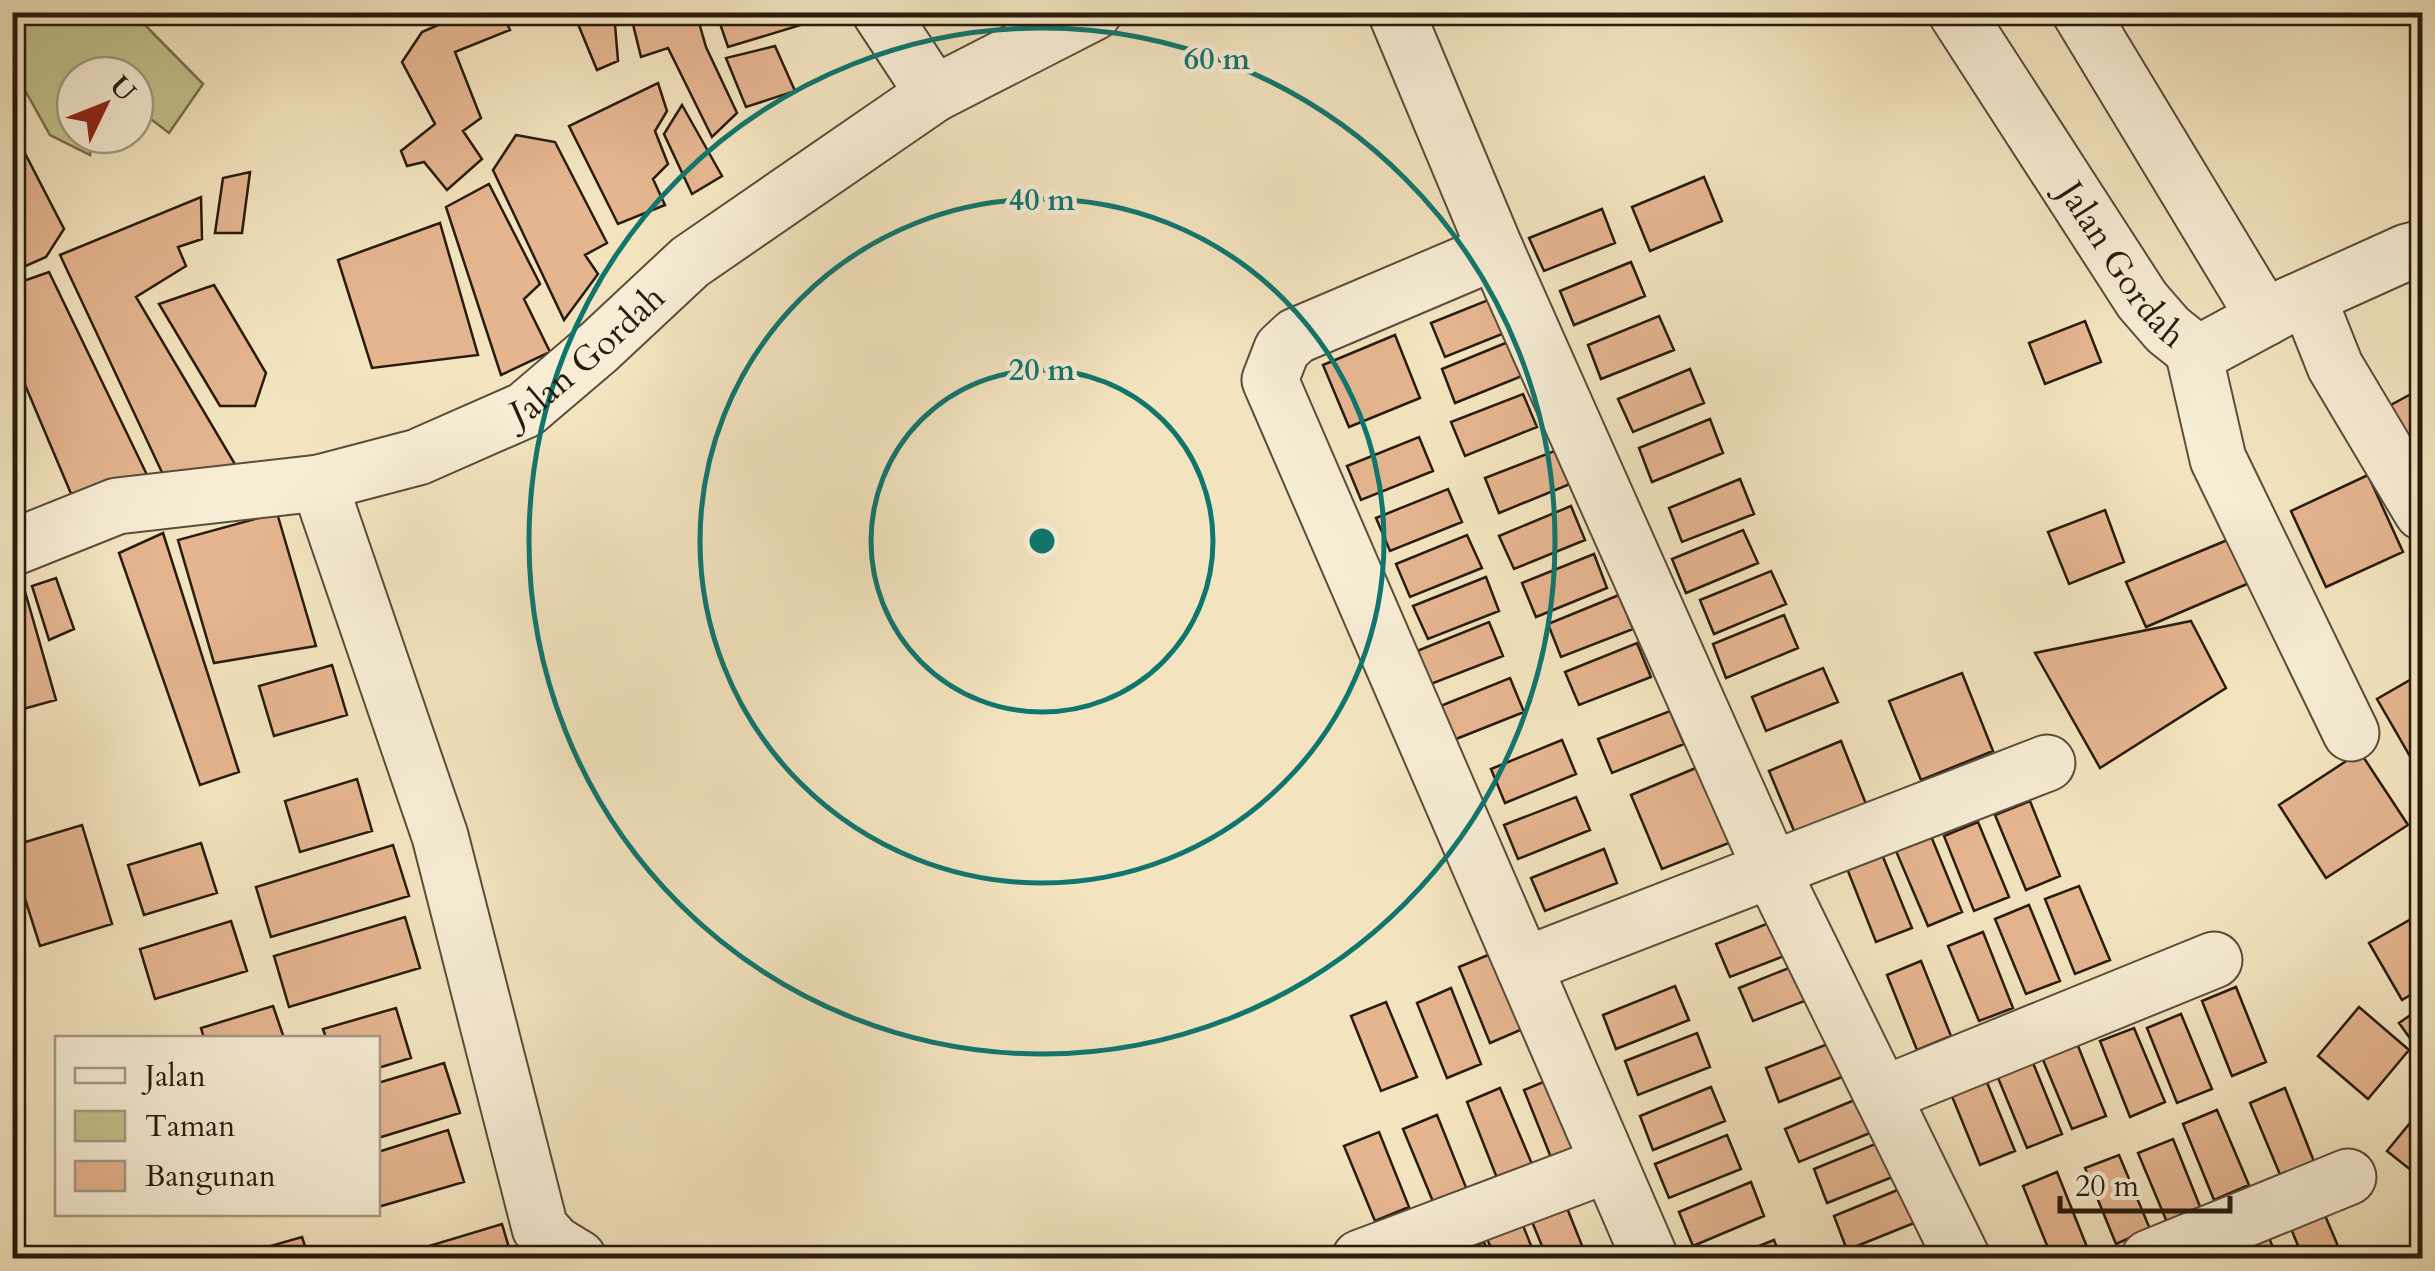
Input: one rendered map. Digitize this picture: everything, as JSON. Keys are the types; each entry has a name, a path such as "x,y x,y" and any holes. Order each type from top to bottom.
{"street":[{"path":"880,12 934,94"},
{"name":"Jalan Gordah","path":"12,548 117,506 319,483 418,456 525,410 690,262 934,94 1094,12"},
{"path":"1396,12 1496,251 1772,871 1962,1258"},
{"name":"Jalan Gordah","path":"1956,12 2142,300 2168,330 2193,350 2209,348 2287,308 2422,248"},
{"path":"2080,12 2287,308 2334,366 2422,512"},
{"path":"1496,251 1296,336 1282,349 1270,380 1650,1258"},
{"path":"2193,350 2218,459 2351,732"},
{"path":"319,483 440,836 540,1228 578,1258"},
{"path":"1525,965 2047,763"},
{"path":"1882,1095 2214,960"},
{"path":"1360,1258 1609,1164"},
{"path":"2149,1258 2348,1178"}],"green space":[{"path":"13,12 138,13 138,18 203,84 169,133 155,122 155,55 55,55 55,138 22,85 13,89"}],"building":[{"path":"468,12 502,12 510,30 455,52 481,118 463,131 482,159 447,190 424,162 407,166 401,151 435,124 402,62 422,32"},
{"path":"573,12 614,12 618,61 597,70"},
{"path":"630,12 696,12 706,47 737,113 712,137 668,48 641,57"},
{"path":"716,12 799,12 804,24 728,47"},
{"path":"775,46 795,91 746,107 726,58"},
{"path":"658,83 667,111 655,131 668,164 653,179 665,205 618,224 569,126"},
{"path":"682,105 722,176 692,194 664,134"},
{"path":"14,132 64,229 46,257 12,272"},
{"path":"516,135 555,142 607,243 585,255 598,274 564,320 493,170"},
{"path":"250,172 242,233 215,233 223,178"},
{"path":"1704,177 1722,221 1650,251 1632,207"},
{"path":"489,184 540,284 524,299 550,352 501,375 446,207"},
{"path":"201,197 202,239 178,247 186,266 136,297 239,471 166,481 60,255"},
{"path":"1602,209 1615,243 1544,271 1529,238"},
{"path":"440,223 478,355 372,368 338,260"},
{"path":"1631,262 1645,296 1574,325 1560,291"},
{"path":"49,272 149,479 72,496 12,354 12,285"},
{"path":"214,285 266,373 255,406 220,406 159,304"},
{"path":"1503,294 1517,328 1445,357 1431,323"},
{"path":"1659,316 1674,350 1601,379 1588,345"},
{"path":"2085,321 2101,362 2045,384 2029,343"},
{"path":"1395,335 1420,398 1349,427 1323,365"},
{"path":"1513,340 1527,374 1455,403 1442,369"},
{"path":"1690,369 1704,403 1633,432 1618,399"},
{"path":"2422,388 2422,470 2389,406"},
{"path":"1523,394 1537,427 1465,456 1451,422"},
{"path":"1710,419 1723,453 1652,482 1639,448"},
{"path":"1419,437 1433,471 1361,500 1347,466"},
{"path":"1557,450 1570,484 1499,513 1485,478"},
{"path":"2368,475 2403,552 2326,587 2291,511"},
{"path":"1740,479 1754,514 1682,542 1669,508"},
{"path":"1448,489 1462,522 1390,551 1376,518"},
{"path":"1571,506 1585,540 1514,569 1499,536"},
{"path":"2105,510 2124,562 2069,584 2048,532"},
{"path":"277,513 316,646 214,663 178,540"},
{"path":"1743,530 1758,563 1686,593 1672,559"},
{"path":"163,533 239,772 200,785 119,553"},
{"path":"2242,534 2261,578 2146,627 2126,582"},
{"path":"1467,535 1482,568 1410,597 1396,564"},
{"path":"1594,554 1607,588 1536,617 1522,583"},
{"path":"1771,571 1786,604 1714,634 1700,600"},
{"path":"1486,577 1499,611 1428,639 1413,606"},
{"path":"56,578 74,629 49,640 32,586"},
{"path":"22,581 56,700 12,712 12,583"},
{"path":"1619,595 1633,629 1561,657 1548,624"},
{"path":"1784,615 1798,648 1726,678 1713,644"},
{"path":"2191,621 2226,688 2100,768 2035,653"},
{"path":"1489,622 1503,656 1431,684 1417,651"},
{"path":"1637,643 1651,677 1579,705 1565,672"},
{"path":"332,665 347,715 274,736 259,686"},
{"path":"1823,668 1838,702 1766,731 1752,697"},
{"path":"1962,673 1993,751 1921,780 1889,701"},
{"path":"1510,678 1524,712 1451,741 1438,707"},
{"path":"2410,680 2422,701 2419,772 2377,699"},
{"path":"1670,711 1684,744 1612,773 1598,739"},
{"path":"1562,740 1576,774 1505,803 1491,769"},
{"path":"1841,741 1868,809 1797,838 1769,771"},
{"path":"2360,752 2408,825 2326,878 2279,805"},
{"path":"1703,765 1734,841 1662,869 1631,795"},
{"path":"357,779 372,831 300,852 285,801"},
{"path":"1576,797 1590,830 1518,859 1504,825"},
{"path":"2030,801 2060,876 2026,890 1995,815"},
{"path":"1978,822 2009,897 1974,911 1944,836"},
{"path":"82,825 112,924 40,946 12,858 12,846"},
{"path":"1931,836 1962,912 1928,926 1896,851"},
{"path":"201,843 217,893 144,915 128,865"},
{"path":"393,845 409,896 271,937 256,887"},
{"path":"1604,849 1617,883 1545,911 1531,878"},
{"path":"1881,852 1912,928 1876,942 1846,866"},
{"path":"2079,886 2110,960 2075,974 2045,899"},
{"path":"2029,905 2060,981 2026,994 1995,919"},
{"path":"2422,913 2422,988 2402,1000 2369,943"},
{"path":"1789,915 1802,949 1730,977 1716,944"},
{"path":"405,917 420,968 289,1007 274,956"},
{"path":"231,921 247,971 155,999 140,949"},
{"path":"1983,932 2013,1008 1979,1021 1948,946"},
{"path":"1493,953 1525,1028 1490,1043 1459,967"},
{"path":"1811,959 1825,993 1753,1021 1739,988"},
{"path":"1921,961 1951,1036 1917,1050 1887,975"},
{"path":"1675,986 1689,1020 1616,1049 1603,1015"},
{"path":"2236,987 2266,1062 2232,1076 2202,1001"},
{"path":"1451,988 1481,1064 1447,1078 1417,1003"},
{"path":"1386,1002 1417,1077 1381,1091 1351,1016"},
{"path":"273,1006 283,1036 203,1036 201,1028"},
{"path":"2359,1007 2409,1050 2368,1099 2318,1056"},
{"path":"2422,1007 2422,1055 2399,1023"},
{"path":"396,1008 411,1058 380,1067 380,1036 325,1036 323,1029"},
{"path":"2181,1014 2212,1089 2177,1103 2147,1028"},
{"path":"2134,1028 2165,1102 2130,1117 2100,1041"},
{"path":"1697,1033 1710,1067 1638,1095 1625,1061"},
{"path":"1838,1040 1852,1073 1779,1102 1766,1068"},
{"path":"2076,1041 2106,1116 2072,1129 2041,1055"},
{"path":"2031,1058 2062,1134 2027,1148 1996,1073"},
{"path":"444,1063 460,1113 380,1137 380,1082"},
{"path":"1984,1075 2015,1151 1980,1165 1949,1089"},
{"path":"1558,1076 1588,1151 1554,1165 1524,1090"},
{"path":"1711,1087 1725,1121 1653,1150 1640,1116"},
{"path":"1500,1088 1532,1164 1497,1178 1467,1102"},
{"path":"2285,1088 2315,1164 2281,1177 2250,1103"},
{"path":"1857,1099 1870,1133 1799,1162 1785,1129"},
{"path":"2217,1110 2249,1185 2214,1200 2183,1124"},
{"path":"1437,1115 1467,1190 1434,1204 1403,1129"},
{"path":"2410,1123 2422,1133 2422,1179 2387,1151"},
{"path":"448,1130 464,1182 380,1206 380,1151"},
{"path":"1379,1132 1409,1207 1375,1221 1344,1146"},
{"path":"1727,1135 1741,1169 1669,1198 1655,1164"},
{"path":"2173,1139 2203,1214 2169,1227 2138,1153"},
{"path":"1885,1140 1900,1174 1827,1203 1814,1169"},
{"path":"2119,1155 2150,1229 2116,1244 2085,1168"},
{"path":"2057,1172 2087,1247 2052,1258 2023,1186"},
{"path":"1751,1182 1764,1216 1693,1246 1679,1212"},
{"path":"1905,1187 1919,1221 1847,1250 1834,1216"},
{"path":"1565,1203 1587,1258 1547,1258 1530,1217"},
{"path":"2324,1213 2343,1258 2303,1258 2290,1226"},
{"path":"1522,1223 1536,1258 1496,1258 1486,1237"},
{"path":"502,1224 512,1258 433,1258 429,1246"},
{"path":"2266,1230 2277,1258 2237,1258 2231,1244"},
{"path":"302,1237 309,1258 229,1258"},
{"path":"1774,1240 1781,1258 1729,1258"},
{"path":"1484,1242 1490,1258 1449,1256"}]}
